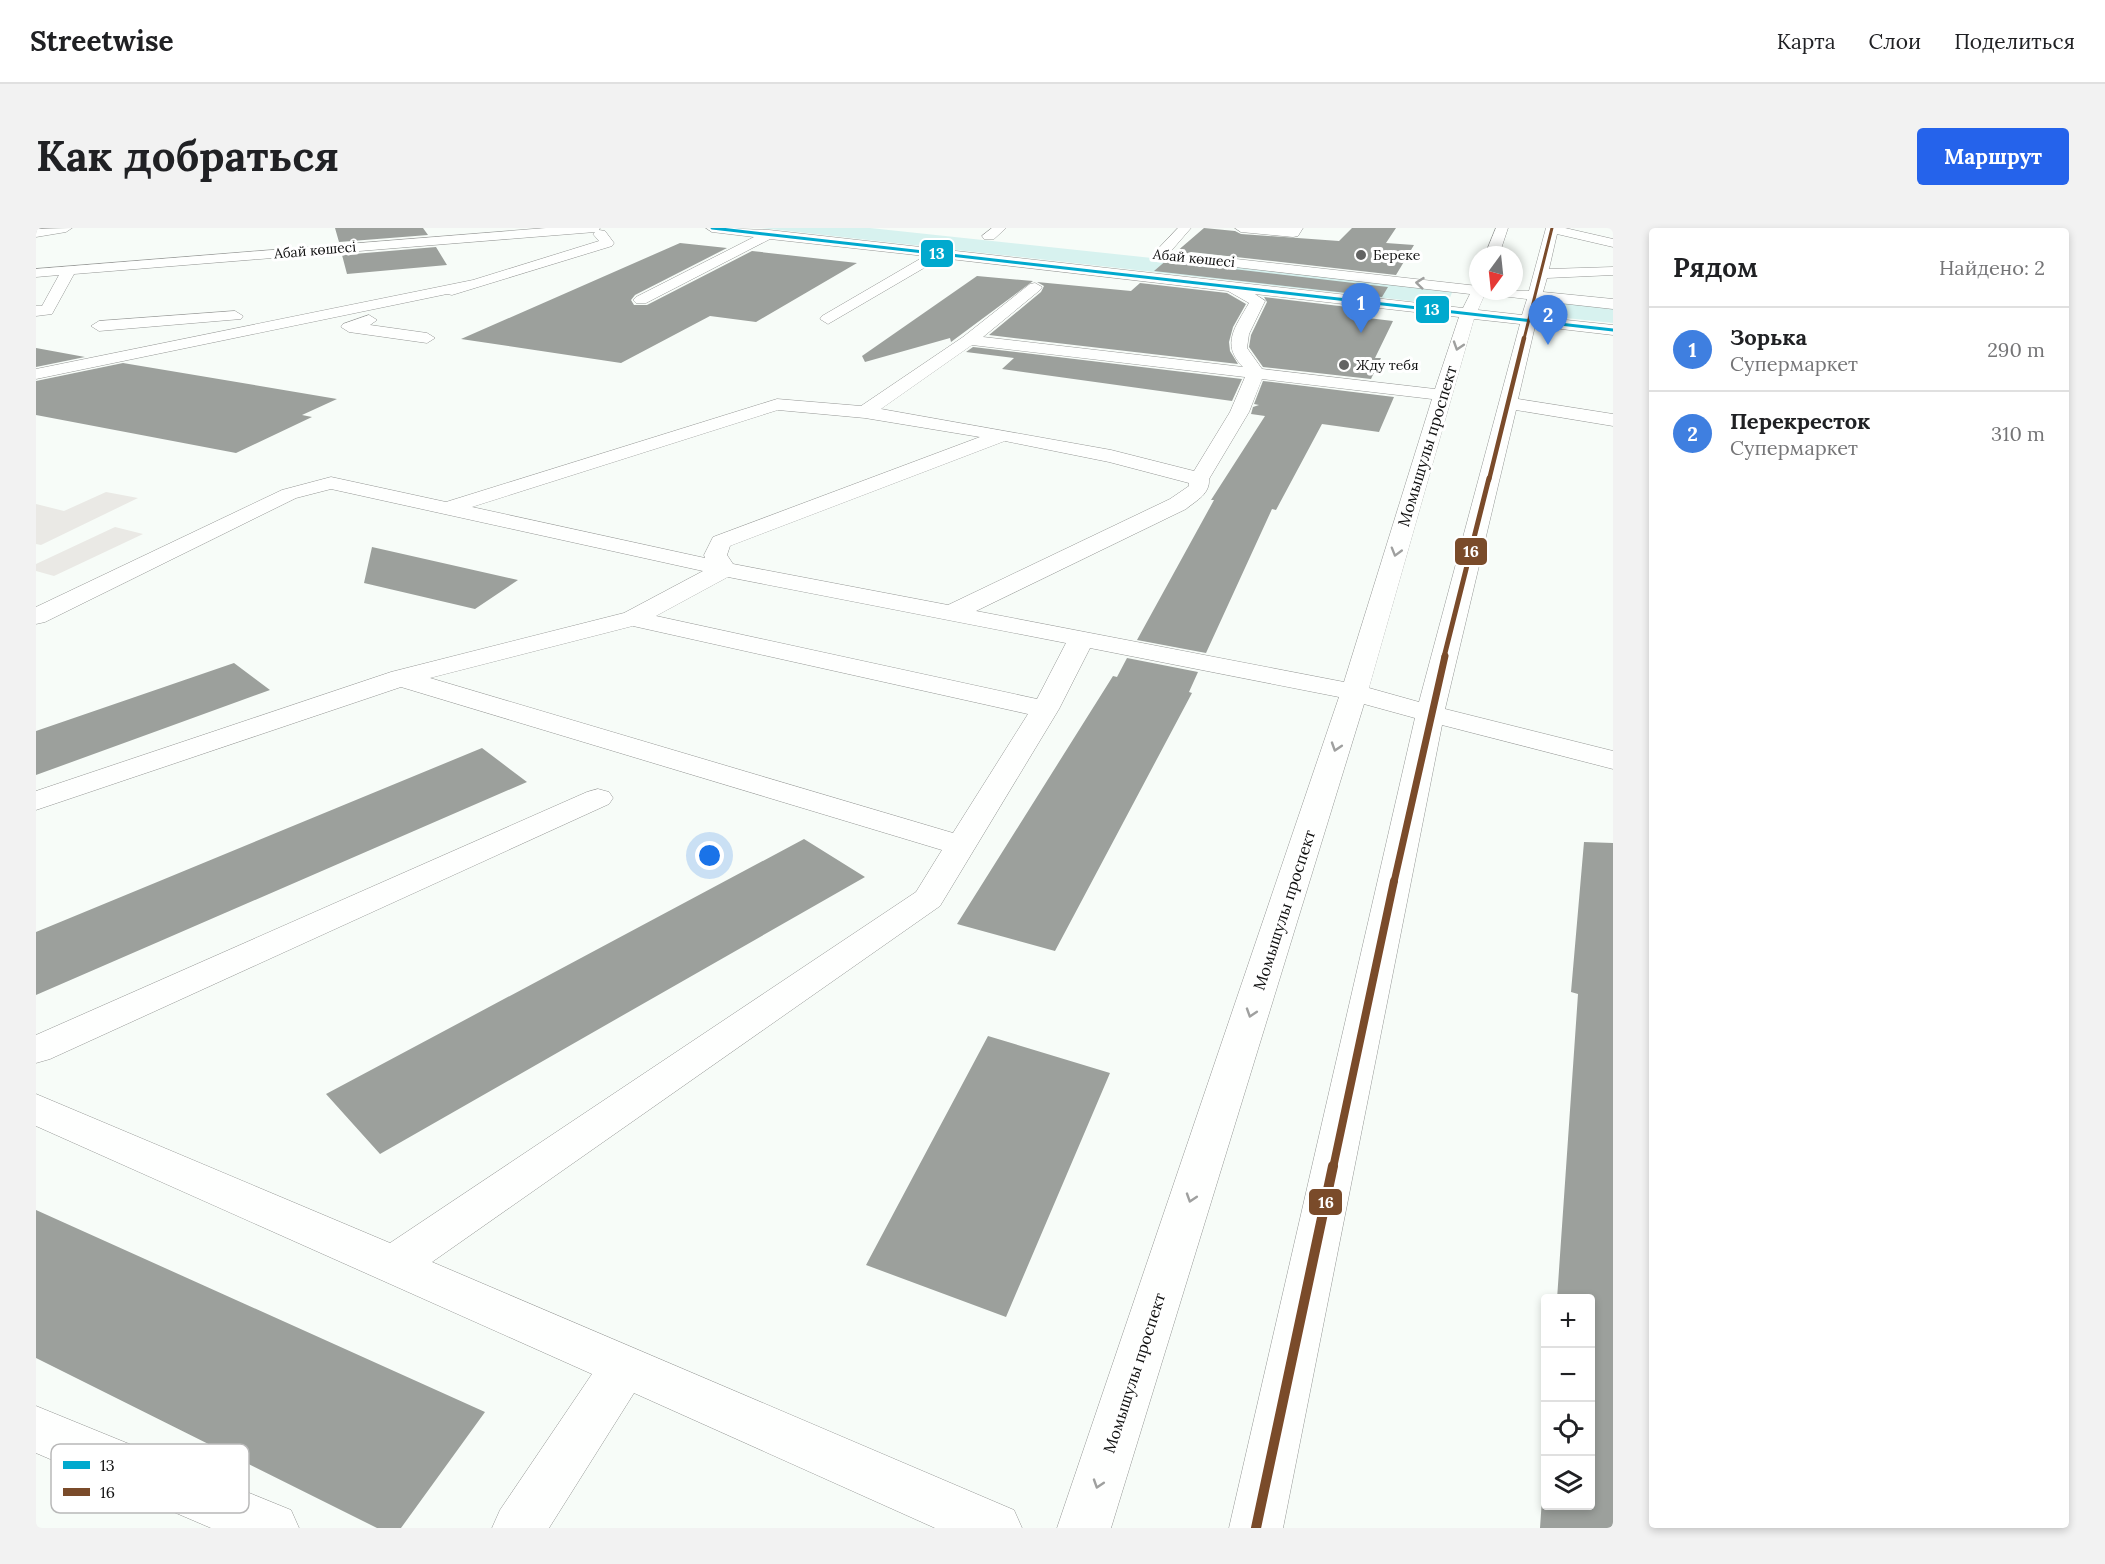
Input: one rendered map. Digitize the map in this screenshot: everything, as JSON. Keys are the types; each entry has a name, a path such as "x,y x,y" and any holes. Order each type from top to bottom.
{"street":[{"path":"36,233 66,228"},
{"path":"448,228 475,237"},
{"path":"427,338 349,327 473,284 607,243 595,228"},
{"name":"Абай көшесі","path":"36,273 595,228"},
{"name":"Абай көшесі","path":"712,228 1468,314 1535,297 1613,330"},
{"name":"Абай көшесі","path":"1185,228 1154,254 1469,289"},
{"path":"1241,228 1293,233 1297,228"},
{"path":"1495,246 1502,228"},
{"path":"1256,1528 1430,714 1552,228 1613,243"},
{"path":"989,233 1012,239"},
{"path":"641,300 769,234"},
{"path":"265,254 294,236"},
{"path":"828,319 940,253"},
{"path":"36,311 47,311 69,270"},
{"path":"1535,297 1613,271"},
{"path":"36,374 473,284"},
{"path":"951,613 1178,504 1199,488 1200,479 1251,391 1254,374 1251,363 1240,353 1238,342 1257,301 1228,285"},
{"path":"865,412 969,340 1035,287"},
{"name":"Абай көшесі","path":"1523,295 1613,304"},
{"name":"Момышулы проспект","path":"1084,1528 1354,692 1442,395 1474,300"},
{"path":"99,326 374,306"},
{"path":"969,340 1442,395"},
{"path":"36,362 99,361"},
{"path":"446,509 777,404 865,412 1003,435 1111,456 1200,479"},
{"path":"1508,404 1613,420"},
{"path":"725,569 715,555 721,542 1003,435"},
{"path":"36,617 289,494 331,483 725,569 1354,692 1430,714 1613,760"},
{"path":"36,801 400,678 633,618 725,569"},
{"path":"633,618 1045,709"},
{"path":"393,1265 928,899 1045,709 1082,638"},
{"path":"400,678 961,846"},
{"path":"36,1050 598,798"},
{"path":"36,1108 995,1528"},
{"path":"519,1528 625,1366"},
{"path":"36,1429 72,1444"},
{"path":"236,1513 272,1528"}],"shaded area":[{"path":"761,228 870,228 1453,290 1447,305"},
{"path":"1549,300 1613,307 1613,323 1547,316"},
{"path":"106,492 138,498 41,545 36,544 36,504 64,511"},
{"path":"115,527 143,534 54,576 36,571 36,564"}],"building":[{"path":"335,228 423,228 428,235 339,242"},
{"path":"1204,228 1235,231 1241,234 1339,241 1352,228 1396,228 1386,243 1414,245 1396,275 1191,252 1182,257 1191,264 1388,287 1382,297 1154,271"},
{"path":"680,243 727,248 635,295 631,300 634,305 647,305 752,251 857,263 756,322 710,316 621,363 461,339"},
{"path":"436,247 447,265 347,274 342,255"},
{"path":"977,276 1033,281 951,342 950,338 865,362 862,356"},
{"path":"1037,282 1131,291 1140,283 1227,293 1246,304 1233,327 1229,342 1230,351 1238,364 989,335 1041,292 1044,286"},
{"path":"1264,297 1373,310 1368,318 1393,321 1375,358 1381,358 1371,379 1263,367 1249,347 1251,335 1267,302"},
{"path":"973,347 1242,379 1232,401 1002,369 1014,358 966,352"},
{"path":"36,348 85,357 36,367"},
{"path":"123,363 337,399 302,415 312,417 236,453 36,415 36,381"},
{"path":"1263,381 1394,397 1379,432 1322,424 1276,510 1272,509 1206,653 1137,640 1214,500 1211,500 1265,416 1251,414 1253,407 1259,405 1254,404"},
{"path":"372,547 518,580 475,609 364,583"},
{"path":"1127,658 1198,672 1189,692 1192,693 1055,951 957,924 1113,676 1117,677"},
{"path":"234,663 270,690 36,775 36,731"},
{"path":"482,748 527,782 36,995 36,932"},
{"path":"804,839 865,877 380,1154 326,1094"},
{"path":"1584,842 1613,843 1613,1528 1540,1528 1541,1510 1595,1510 1595,1294 1557,1294 1578,994 1571,992"},
{"path":"988,1036 1110,1073 1006,1317 866,1265"},
{"path":"36,1210 485,1412 401,1528 377,1528 249,1464 249,1444 209,1444 36,1358"}],"transit line":[{"name":"13","path":"712,228 1613,330"},
{"name":"16","path":"1256,1528 1430,714 1552,228"}],"place":[{"name":"Береке","path":"1361,255"},
{"name":"Зорька","path":"1361,333"},
{"name":"Перекресток","path":"1548,345"},
{"name":"Жду тебя","path":"1344,365"}]}
